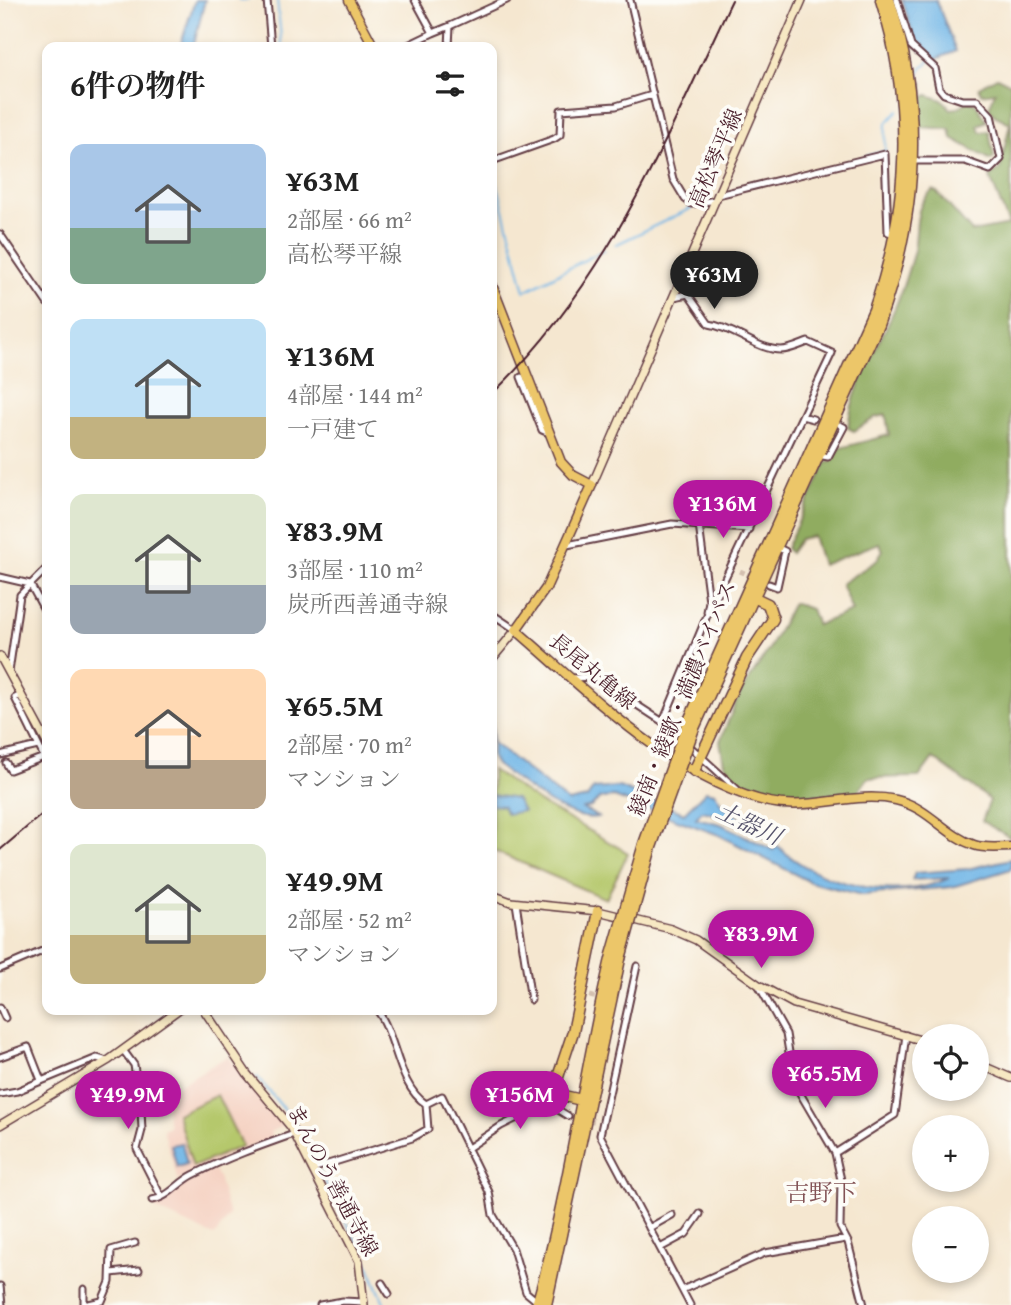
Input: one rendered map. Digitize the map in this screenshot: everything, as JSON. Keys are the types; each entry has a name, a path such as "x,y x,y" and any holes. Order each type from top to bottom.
{"highway":[{"name":"綾南・綾歌・満濃バイパス","path":"541,1304 616,957 691,726 814,453 878,324 894,278 907,225 914,161 898,65 881,0"},
{"name":"綾南・綾歌・満濃バイパス","path":"749,595 776,547 874,310 896,234 904,188 908,119 906,64 889,0"},
{"path":"694,771 747,658 773,619 771,608 749,595"},
{"path":"585,1101 564,1096 556,1083 586,995 598,911"}],"main road":[{"name":"高松琴平線","path":"592,485 803,0"},
{"path":"352,1 372,42"},
{"path":"497,298 549,433 568,471 592,485 546,588 497,653"},
{"name":"長尾丸亀線","path":"513,633 645,738 694,771 741,793 792,805 869,799 897,800 932,815 963,840 976,846 1011,846"},
{"path":"0,656 42,734"},
{"path":"497,897 516,903 598,911 685,935 759,985 794,1004 833,1018 912,1037"},
{"path":"0,1125 107,1061 171,1015"},
{"name":"まんのう善通寺線","path":"208,1015 247,1074 294,1134 315,1168 359,1261 364,1303"},
{"path":"989,1069 1011,1078"}],"street":[{"path":"268,0 271,42"},
{"path":"415,0 433,33"},
{"path":"414,42 507,0"},
{"path":"630,0 678,190 685,199 696,205 717,197 885,154 888,232 896,234"},
{"path":"897,0 911,46 935,68 939,88 944,94 962,100 977,100 991,115 1001,159 990,170 965,161 914,161"},
{"path":"449,42 450,26"},
{"path":"497,159 560,135 561,110 616,106 652,95"},
{"path":"0,234 42,296"},
{"path":"663,722 706,618 832,353 808,342 779,351 758,345 734,331 709,324 688,294 674,297"},
{"path":"521,377 542,430 549,433"},
{"path":"802,416 813,419"},
{"path":"814,453 828,457 844,427 840,425"},
{"path":"567,545 660,525 749,529"},
{"path":"699,525 709,601 706,618"},
{"path":"769,584 777,587 785,551 776,547"},
{"path":"731,567 740,571"},
{"path":"9,672 20,595 42,573"},
{"path":"0,577 30,584 42,606"},
{"path":"497,619 513,633"},
{"path":"572,678 594,677 663,722 702,754 741,793"},
{"path":"21,695 15,698 42,753"},
{"path":"0,755 38,746"},
{"path":"6,764 10,770 42,762"},
{"path":"516,903 530,1000"},
{"path":"0,969 42,951"},
{"path":"637,966 601,1141 690,1305"},
{"path":"759,985 786,1034 794,1083 835,1153 841,1180 840,1227 846,1238 864,1305"},
{"path":"617,1004 627,1006"},
{"path":"0,1007 3,1016"},
{"path":"315,1168 425,1132 429,1123 426,1104 412,1090 388,1027 380,1015"},
{"path":"835,1153 895,1115 906,1035"},
{"path":"0,1057 28,1047 41,1080"},
{"path":"123,1050 134,1065 141,1110 142,1130 136,1149 161,1196"},
{"path":"0,1094 17,1091 97,1058 107,1061"},
{"path":"426,1104 443,1096 489,1192 493,1215 513,1250 526,1292 541,1304"},
{"path":"468,1148 500,1126 547,1103 568,1116"},
{"path":"594,1121 603,1122"},
{"path":"152,1200 161,1198 192,1175 239,1153 294,1134"},
{"path":"660,1248 686,1234 700,1214"},
{"path":"649,1228 672,1215"},
{"path":"682,1290 765,1252 846,1238"},
{"path":"84,1289 84,1305 102,1301 111,1273 111,1250 135,1242"},
{"path":"111,1273 139,1270"},
{"path":"382,1283 389,1294"},
{"path":"0,1286 2,1305"},
{"path":"320,1305 343,1301 364,1303"}],"shaded area":[{"path":"228,1056 282,1126 270,1132 273,1139 237,1151 178,1181 163,1129 169,1126 164,1094"},
{"path":"212,1168 218,1177 229,1215 214,1236 157,1210 153,1203"}],"green space":[{"path":"997,77 1011,84 1011,838 982,821 990,800 933,758 919,777 868,778 857,793 785,797 740,781 724,764 720,741 739,695 769,649 793,603 811,609 817,625 852,611 841,584 876,561 883,550 879,543 822,565 813,536 800,539 790,553 786,548 826,463 833,461 840,448 889,435 886,415 876,417 854,431 848,428 856,391 903,286 914,250 917,217 922,203 933,190 937,192 972,232 1009,225 990,177 1000,169 1010,123 994,115 989,108 995,92 981,94 979,87"},
{"path":"918,83 923,83 922,98 928,95 940,99 950,109 958,108 968,101 975,103 987,121 978,125 980,132 989,131 994,157 991,160 952,138 950,129 920,127"},
{"path":"497,773 539,802 628,853 606,899 497,852"},
{"path":"217,1095 242,1146 193,1167 177,1114"}],"water":[{"path":"195,0 205,0 194,42 182,42"},
{"path":"902,0 936,0 956,51 934,60 917,47"},
{"path":"497,746 568,802 587,798 593,789 619,787 684,813 706,791 715,793 723,806 770,839 711,813 702,811 696,818 721,824 773,850 778,846 794,860 814,871 859,886 907,889 949,878 912,880 915,873 967,869 1011,859 1011,869 952,887 862,895 810,882 719,835 614,797 600,798 591,807 583,809 598,817 586,817 559,808 497,766"},
{"path":"497,796 516,799 523,811 507,814 502,806 497,806"},
{"path":"182,1143 187,1164 177,1167 171,1145"}],"waterway":[{"path":"239,0 248,0"},
{"path":"277,0 281,42"},
{"path":"912,87 918,73 932,57"},
{"path":"864,157 885,151 886,124 898,110"},
{"path":"497,183 525,291 604,250"},
{"path":"615,245 692,208"},
{"path":"257,1077 293,1120 317,1165"},
{"path":"319,1171 363,1253 385,1305"}],"tunnel":[{"path":"740,571 753,577"},
{"path":"590,996 617,1004"},
{"path":"568,1116 594,1121"}],"railway":[{"path":"497,389 533,351 569,306 601,258 657,158 732,0"},
{"path":"0,850 42,814"}],"district":[{"name":"吉野下","path":"821,1192"}],"water label":[{"name":"土器川","path":"749,823"}]}
